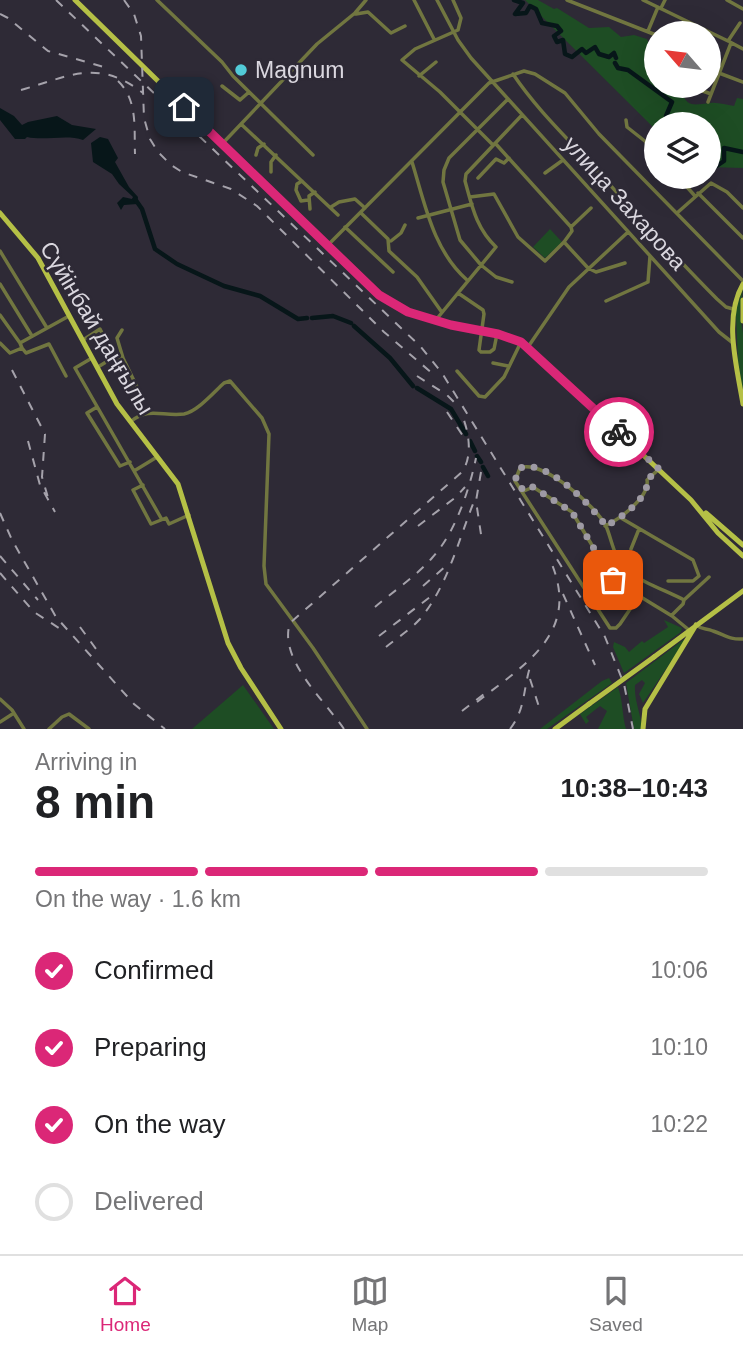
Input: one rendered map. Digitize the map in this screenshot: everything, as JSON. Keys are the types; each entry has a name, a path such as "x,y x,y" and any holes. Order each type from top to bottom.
{"main road":[{"path":"75,0 379,295 408,312 435,321 498,334 521,342 705,514 742,544"},
{"name":"Сүйінбай даңғылы","path":"0,212 32,249 117,404 178,484 233,655 281,729"},
{"path":"743,282 733,309 743,404"},
{"path":"743,300 743,321"},
{"path":"698,507 742,544"},
{"path":"705,514 719,533 743,556"},
{"path":"555,729 742,590"},
{"path":"643,729 645,709 696,625"},
{"path":"680,637 686,637 687,642"}],"street":[{"path":"157,0 313,155"},
{"path":"222,144 317,44 355,13 366,0"},
{"path":"414,0 434,39"},
{"name":"улица Захарова","path":"437,0 464,50 650,256 735,345"},
{"path":"453,0 461,18 458,30 415,49 402,60 509,159 571,227 571,234 545,261 518,237 494,194 470,197"},
{"path":"567,0 644,29"},
{"path":"643,0 743,49"},
{"path":"653,21 665,0"},
{"path":"727,0 743,9"},
{"path":"355,13 368,12 391,33 405,26"},
{"path":"721,67 730,42 742,22"},
{"path":"419,76 436,62"},
{"path":"327,246 493,81 529,72 565,93 599,134 743,282"},
{"path":"513,74 525,94 605,182 721,303 733,309"},
{"path":"721,74 743,82"},
{"path":"222,86 240,100 249,92"},
{"path":"708,102 710,98"},
{"path":"508,99 445,165 443,182 464,248 496,277 512,282"},
{"path":"435,321 496,247 481,230 465,176 522,115"},
{"path":"626,120 627,127 644,140"},
{"path":"241,124 338,215"},
{"path":"256,155 258,148 264,144"},
{"path":"271,172 271,162 276,155"},
{"path":"480,159 487,167"},
{"path":"478,178 496,159 504,163 509,159"},
{"path":"545,173 563,160"},
{"path":"412,162 445,257 467,281"},
{"path":"302,181 297,184 296,190 301,201 308,200"},
{"path":"677,213 712,183 727,192 743,208"},
{"path":"691,189 743,238"},
{"path":"310,209 309,196 315,192"},
{"path":"331,207 355,199 365,208"},
{"path":"418,218 472,204"},
{"path":"571,227 591,208"},
{"path":"360,212 390,241"},
{"path":"405,225 401,233 390,241 389,251 417,277 441,311"},
{"path":"345,227 393,272"},
{"path":"528,347 569,287 628,232"},
{"path":"564,242 588,268 598,272 625,262"},
{"path":"0,251 47,328"},
{"path":"606,301 648,282 650,256"},
{"path":"0,284 32,336"},
{"path":"457,293 485,314 479,350 481,352 494,349 498,334"},
{"path":"0,315 26,353 49,345 66,376"},
{"path":"0,343 7,352 69,316"},
{"path":"83,340 100,329 146,412"},
{"path":"122,330 117,338 137,387 134,391"},
{"path":"457,371 483,398 499,383 521,342"},
{"path":"92,358 75,368 131,462 161,519"},
{"path":"98,367 123,358"},
{"path":"493,363 508,366"},
{"path":"130,422 146,412 191,412 230,381 262,418 269,434 264,543 266,584 313,648 366,729"},
{"path":"98,407 87,413 120,466 131,462"},
{"path":"134,471 158,456"},
{"path":"639,596 620,624 616,628 610,628 524,491 515,481 516,473 524,466 530,466 555,478 585,499 606,526 610,543 625,568 684,600"},
{"path":"606,526 621,517 648,490 647,480 659,469"},
{"path":"143,485 133,490 150,524 166,517 169,524 189,515"},
{"path":"524,491 533,487 569,509 613,580 672,616 689,630"},
{"path":"621,517 693,560 699,576 692,582 668,581"},
{"path":"631,549 639,529"},
{"path":"672,616 684,604 684,600 709,577"},
{"path":"696,625 730,639 743,639"},
{"path":"0,699 14,713 24,729"},
{"path":"0,722 14,713"},
{"path":"49,729 69,714 89,729"}],"green space":[{"path":"525,0 538,0 557,8 589,28 609,27 621,37 634,35 644,38 644,98 685,98 690,104 716,103 734,106 737,98 743,99 743,168 721,167 721,112 644,112 644,118"},
{"path":"550,229 562,242 545,258 533,247"},
{"path":"743,289 740,313 743,333 743,392 738,362 736,308"},
{"path":"664,620 682,628 681,632 624,673 613,647 614,642 629,652 642,641 644,643 668,627"},
{"path":"685,641 643,703 639,694 645,683 642,680 635,685 642,729 634,729 626,683"},
{"path":"609,678 612,683 547,729 540,729 602,681"},
{"path":"243,685 274,729 192,729"},
{"path":"618,687 626,729 598,729 607,711 600,706 586,717 589,721 586,724 580,714"}],"shaded area":[{"path":"0,108 14,116 22,125 57,116 72,125 96,129 83,140 27,137 15,139 0,120"},
{"path":"100,137 108,139 118,158 115,162 138,197 137,204 124,205 121,210 117,203 123,197 133,197 112,174 93,162 91,143"}],"waterway":[{"path":"514,0 523,3 515,14 526,13 530,6 536,9 542,23 557,26 561,31 554,36 557,42 563,40 565,54 572,57 582,49 586,53 595,47 599,54 609,57 614,53 616,58"},
{"path":"615,63 618,68 628,70 672,102 668,112"},
{"path":"721,163 724,161 724,148 743,152"},
{"path":"135,199 142,209 155,249 177,264 224,286 260,296 298,319 307,318"},
{"path":"312,318 333,316 351,323"},
{"path":"354,326 390,358 413,386"},
{"path":"417,388 451,409 466,434"},
{"path":"470,441 475,451"},
{"path":"477,456 481,462"},
{"path":"483,467 488,476"}],"railway":[{"path":"56,0 421,347 442,373 605,637 624,684 633,729"},
{"path":"124,0 134,14 141,36 144,118 150,139 158,152 182,172 231,189 257,206 384,332 433,374"},
{"path":"0,14 48,51 104,67"},
{"path":"21,90 69,76 98,73 127,82 143,93"},
{"path":"118,81 132,106 135,154"},
{"path":"12,370 45,434 42,477 49,501"},
{"path":"417,376 456,404"},
{"path":"447,412 465,439"},
{"path":"344,729 297,665 288,637 290,623 462,472 468,459 469,444 462,415"},
{"path":"28,441 40,485 55,512"},
{"path":"375,607 419,571 440,548 460,511 476,458"},
{"path":"481,472 476,501 482,541"},
{"path":"418,526 465,487"},
{"path":"386,647 420,619 438,593 473,504"},
{"path":"0,513 12,540 56,617 134,704 165,729"},
{"path":"0,556 38,600"},
{"path":"477,702 529,660 553,627 559,608 558,587 551,562"},
{"path":"423,586 447,565"},
{"path":"0,573 34,612 62,630"},
{"path":"563,594 595,665"},
{"path":"379,636 430,597"},
{"path":"80,627 99,653"},
{"path":"510,729 522,706 531,664"},
{"path":"530,679 541,713"},
{"path":"462,711 484,694"}],"way so far":[{"path":"613,580 569,509 533,487 524,491 515,481 515,477 520,468 530,466 555,478 585,499 606,526 621,517 648,490 647,480 659,469 619,432"}],"place":[{"name":"Magnum","path":"241,70"}],"route":[{"path":"184,107 379,295 408,312 435,321 498,334 521,342 619,432"}]}
